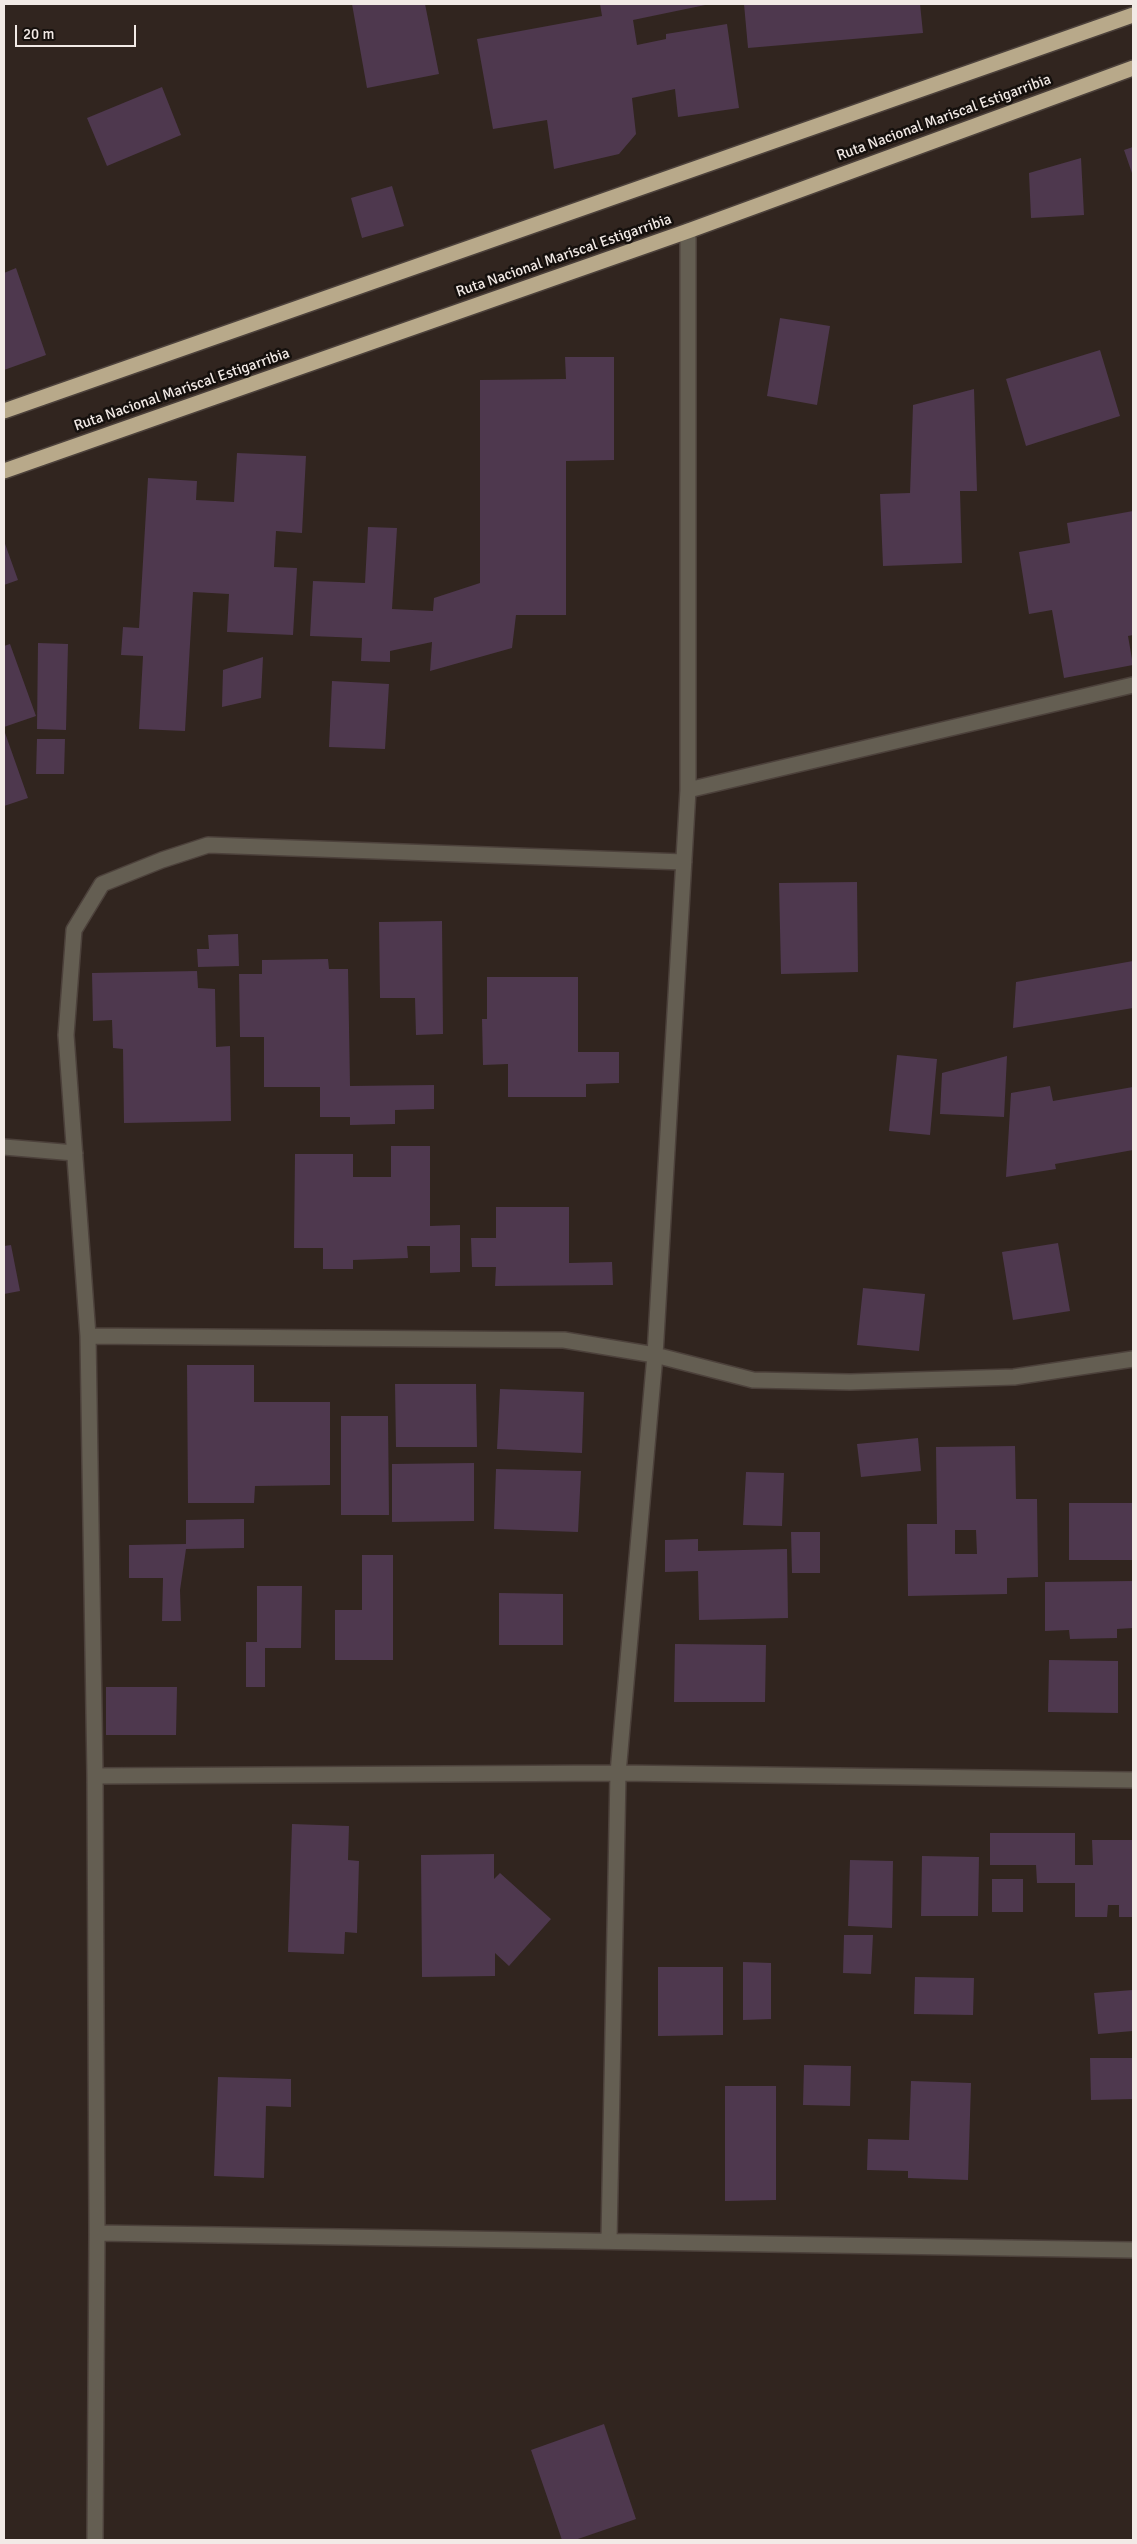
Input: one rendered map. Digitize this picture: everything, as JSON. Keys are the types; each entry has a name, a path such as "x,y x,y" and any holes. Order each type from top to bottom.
{"highway":[{"path":"4,411 1133,16"},
{"name":"Ruta Nacional Mariscal Estigarribia","path":"4,472 688,231 1133,68"}],"street":[{"path":"608,2240 618,1773 655,1355 688,790 688,231"},
{"path":"688,790 1133,684"},
{"path":"95,2540 97,2233 95,1776 88,1336 66,1034 74,930 102,884 162,860 208,845 684,862"},
{"path":"4,1147 75,1153"},
{"path":"88,1336 564,1340 655,1355 753,1380 850,1382 1014,1377 1133,1359"},
{"path":"95,1776 618,1773 1133,1780"},
{"path":"97,2233 1133,2250"}],"building":[{"path":"352,4 425,4 439,74 367,88"},
{"path":"600,4 710,4 633,20 637,45 666,39 666,34 727,24 739,108 678,117 675,89 632,98 636,134 619,154 554,169 547,120 493,129 477,39 602,16"},
{"path":"744,4 920,4 923,33 748,48"},
{"path":"162,87 181,135 107,166 87,118"},
{"path":"1133,147 1133,176 1124,150"},
{"path":"1081,158 1084,215 1031,218 1029,173"},
{"path":"392,186 404,226 362,238 351,198"},
{"path":"16,268 46,355 4,370 4,273"},
{"path":"780,318 830,326 817,405 767,396"},
{"path":"1100,350 1120,416 1026,446 1006,379"},
{"path":"565,357 614,357 614,460 566,461 566,615 516,615 512,648 430,671 432,642 390,651 390,662 361,661 362,638 310,636 313,581 365,583 368,527 397,528 392,609 433,611 434,598 480,583 480,380 566,379"},
{"path":"974,389 977,491 960,491 962,563 883,566 880,494 910,493 913,405"},
{"path":"237,453 306,456 302,533 276,531 274,567 297,568 293,635 227,632 229,594 193,592 185,731 139,729 143,656 121,655 123,627 139,628 148,478 197,481 196,500 234,502"},
{"path":"1133,511 1133,635 1128,636 1133,665 1064,678 1052,610 1029,614 1019,552 1070,543 1067,523"},
{"path":"4,541 18,580 4,585"},
{"path":"38,643 68,644 66,730 37,729"},
{"path":"10,644 36,716 4,727 4,646"},
{"path":"263,657 261,698 222,707 223,670"},
{"path":"332,681 389,684 385,749 329,747"},
{"path":"4,730 28,798 4,806"},
{"path":"37,739 65,739 64,774 36,774"},
{"path":"857,882 858,972 781,974 779,883"},
{"path":"442,921 443,1034 416,1035 415,998 380,998 379,922"},
{"path":"238,934 239,966 198,967 197,949 209,949 208,935"},
{"path":"328,959 329,969 348,969 350,1086 434,1085 434,1109 395,1110 395,1124 350,1125 350,1117 320,1117 320,1087 264,1087 264,1037 240,1037 239,974 262,974 262,960"},
{"path":"1133,961 1133,1008 1013,1028 1016,982"},
{"path":"197,971 198,988 215,989 216,1047 230,1046 231,1121 124,1123 123,1049 113,1048 112,1020 93,1021 92,973"},
{"path":"487,977 578,977 578,1052 619,1052 619,1083 586,1084 586,1097 508,1097 508,1064 483,1065 482,1019 487,1019"},
{"path":"897,1055 937,1059 930,1135 889,1131"},
{"path":"1007,1056 1004,1117 940,1114 942,1073"},
{"path":"1050,1086 1053,1101 1133,1087 1133,1150 1055,1164 1056,1169 1006,1177 1011,1093"},
{"path":"391,1146 430,1146 430,1226 460,1225 460,1272 430,1273 430,1246 407,1246 408,1258 353,1260 353,1269 323,1269 323,1248 294,1248 295,1154 353,1154 353,1177 391,1177"},
{"path":"496,1207 569,1207 569,1263 612,1262 613,1285 495,1286 496,1267 472,1267 471,1238 496,1238"},
{"path":"1058,1243 1070,1311 1013,1320 1002,1252"},
{"path":"11,1245 20,1291 4,1294 4,1246"},
{"path":"863,1288 925,1294 919,1351 857,1345"},
{"path":"187,1365 254,1365 254,1402 330,1402 330,1485 255,1486 254,1503 188,1503"},
{"path":"395,1384 476,1384 477,1447 396,1447"},
{"path":"500,1389 584,1392 582,1453 497,1449"},
{"path":"341,1416 388,1416 389,1515 341,1515"},
{"path":"918,1438 921,1471 861,1477 857,1444"},
{"path":"1015,1446 1016,1499 1037,1499 1038,1577 1007,1578 1007,1594 908,1596 907,1524 937,1524 936,1447","holes":["955,1530 976,1530 977,1554 955,1554"]},
{"path":"474,1463 474,1521 392,1522 392,1464"},
{"path":"496,1469 581,1471 578,1532 494,1529"},
{"path":"746,1472 784,1473 782,1526 743,1525"},
{"path":"1069,1503 1133,1503 1133,1560 1069,1560"},
{"path":"244,1519 244,1548 186,1549 180,1590 181,1621 162,1621 163,1578 129,1578 129,1545 186,1544 186,1520"},
{"path":"791,1532 820,1532 820,1573 792,1573"},
{"path":"698,1539 698,1551 787,1549 788,1618 699,1620 698,1571 665,1572 665,1540"},
{"path":"362,1555 393,1555 393,1660 335,1660 335,1610 362,1610"},
{"path":"1133,1581 1133,1628 1117,1629 1117,1638 1070,1639 1069,1630 1045,1631 1045,1582"},
{"path":"257,1586 302,1586 301,1648 265,1648 265,1687 246,1687 246,1642 257,1642"},
{"path":"499,1593 563,1594 563,1645 499,1645"},
{"path":"675,1644 766,1645 765,1702 674,1702"},
{"path":"1049,1660 1118,1661 1118,1713 1048,1712"},
{"path":"106,1687 177,1687 176,1735 106,1735"},
{"path":"292,1824 349,1826 348,1860 359,1861 357,1933 345,1932 344,1954 288,1952"},
{"path":"990,1833 1075,1833 1075,1865 1093,1865 1092,1840 1133,1840 1133,1917 1119,1917 1119,1905 1108,1905 1107,1917 1075,1917 1075,1883 1037,1883 1036,1865 990,1865"},
{"path":"494,1854 494,1879 500,1873 551,1919 509,1966 495,1953 495,1976 422,1977 421,1855"},
{"path":"922,1856 979,1857 978,1916 921,1916"},
{"path":"850,1860 893,1861 892,1928 848,1926"},
{"path":"992,1879 1023,1879 1023,1912 992,1912"},
{"path":"844,1935 873,1935 871,1974 843,1973"},
{"path":"743,1962 771,1963 771,2019 743,2020"},
{"path":"658,1967 723,1967 723,2035 658,2036"},
{"path":"915,1977 974,1978 973,2015 914,2014"},
{"path":"1133,1990 1133,2031 1098,2034 1094,1993"},
{"path":"1090,2058 1133,2058 1133,2099 1091,2100"},
{"path":"804,2065 851,2066 850,2106 803,2105"},
{"path":"218,2077 291,2079 291,2107 266,2106 264,2178 214,2176"},
{"path":"911,2081 971,2083 968,2180 908,2178 908,2171 867,2170 868,2139 909,2140"},
{"path":"725,2086 776,2086 776,2200 725,2201"},
{"path":"604,2424 636,2519 575,2540 562,2540 531,2450"}]}
